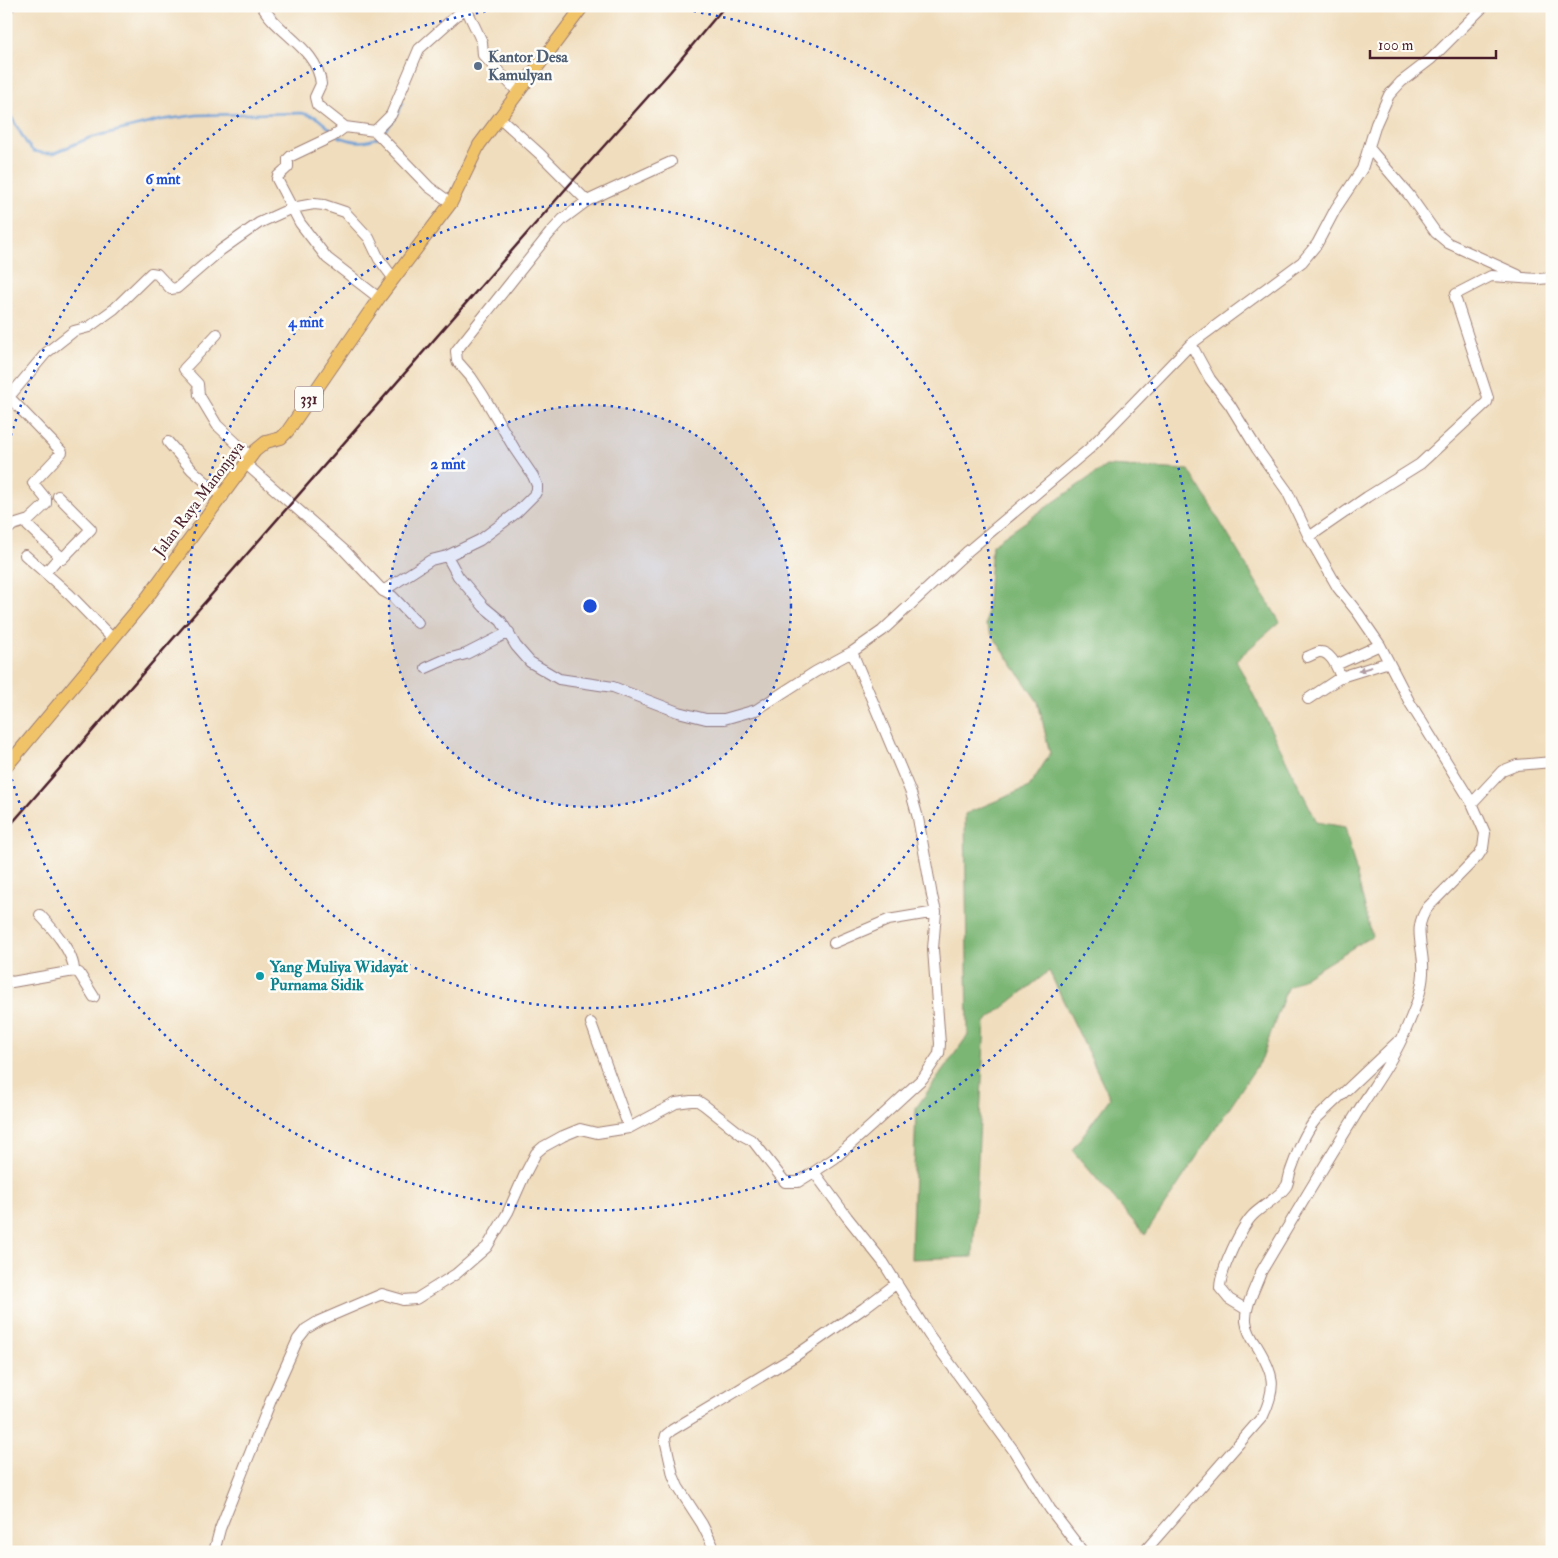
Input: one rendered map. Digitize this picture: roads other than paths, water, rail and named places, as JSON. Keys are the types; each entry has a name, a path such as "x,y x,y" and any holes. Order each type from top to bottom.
{"main road":[{"name":"Jalan Raya Manonjaya","path":"6,767 146,599 261,444 284,436 380,298 451,202 479,145 583,6"}],"street":[{"path":"6,9 10,6"},
{"path":"262,6 279,28 306,52 317,69 321,84 315,96 315,102 339,132"},
{"path":"447,556 467,588 484,607 501,621 516,646 530,662 559,679 613,688 678,712 706,719 724,719 756,710 815,672 852,652 882,631 968,551 1089,449 1191,344 1306,258 1317,244 1336,208 1362,169 1385,100 1393,90 1431,59 1484,6"},
{"path":"380,298 327,258 301,225 277,178 288,167 290,156 339,132 374,131 391,115 422,46 465,7 482,42 482,54 518,92"},
{"path":"499,117 540,154 587,202"},
{"path":"374,131 429,187 451,202"},
{"path":"1369,148 1409,195 1440,237 1448,243 1524,278"},
{"path":"383,591 431,560 447,556 480,540 516,513 538,490 533,476 483,395 457,361 456,351 563,219 587,202 672,162"},
{"path":"6,531 13,524 29,520 46,504 46,498 33,483 62,452 9,398 46,353 74,331 89,327 114,309 151,273 157,274 171,289 176,288 221,250 259,223 292,208 320,204 343,210 369,238 379,259 394,279"},
{"path":"1309,537 1367,497 1420,464 1485,405 1488,398 1455,295 1491,276 1552,278"},
{"path":"217,334 184,369 198,384 199,395 217,425 249,460 418,623"},
{"path":"1144,1552 1264,1416 1272,1391 1270,1369 1248,1329 1246,1321 1247,1310 1261,1272 1404,1036 1420,991 1423,973 1423,957 1419,934 1419,923 1422,915 1483,848 1485,834 1472,803 1410,703 1380,645 1338,588 1286,491 1230,405 1210,379 1191,344"},
{"path":"168,442 188,466 222,497"},
{"path":"28,526 62,559 91,529 58,496"},
{"path":"25,555 69,594 112,638"},
{"path":"45,573 60,556"},
{"path":"426,668 477,649 509,632"},
{"path":"1336,664 1380,645"},
{"path":"214,1552 220,1529 273,1395 298,1339 306,1329 319,1321 382,1294 410,1300 420,1297 456,1274 487,1247 508,1212 528,1168 536,1154 543,1147 580,1129 597,1133 629,1128 676,1102 698,1101 742,1136 753,1141 785,1182 798,1182 835,1158 923,1078 939,1054 940,1044 933,950 936,912 913,799 852,652"},
{"path":"1307,657 1319,652 1326,654 1336,664 1342,677"},
{"path":"1308,699 1342,677 1389,662"},
{"path":"1472,803 1502,771 1517,765 1552,762"},
{"path":"834,943 888,920 936,912"},
{"path":"40,915 60,939 74,965 74,970"},
{"path":"6,980 12,982 74,970 79,973 94,997"},
{"path":"591,1023 629,1128"},
{"path":"1247,1310 1225,1296 1220,1285 1236,1240 1244,1226 1286,1186 1306,1131 1316,1119 1404,1036"},
{"path":"814,1172 883,1262 929,1335 1014,1451 1050,1509 1083,1552"},
{"path":"716,1552 702,1524 676,1482 665,1443 666,1435 795,1356 897,1283"}],"waterway":[{"path":"382,134 394,120 403,103"},
{"path":"6,108 27,144 33,151 43,153 54,153 89,138 161,120 197,115 302,113 316,117 334,132"},
{"path":"338,136 358,141 368,141 378,137"}],"railway":[{"path":"6,830 670,72 725,6"}],"place":[{"name":"Kantor Desa Kamulyan","path":"478,66"},
{"name":"Yang Muliya Widayat Purnama Sidik","path":"260,976"}]}
